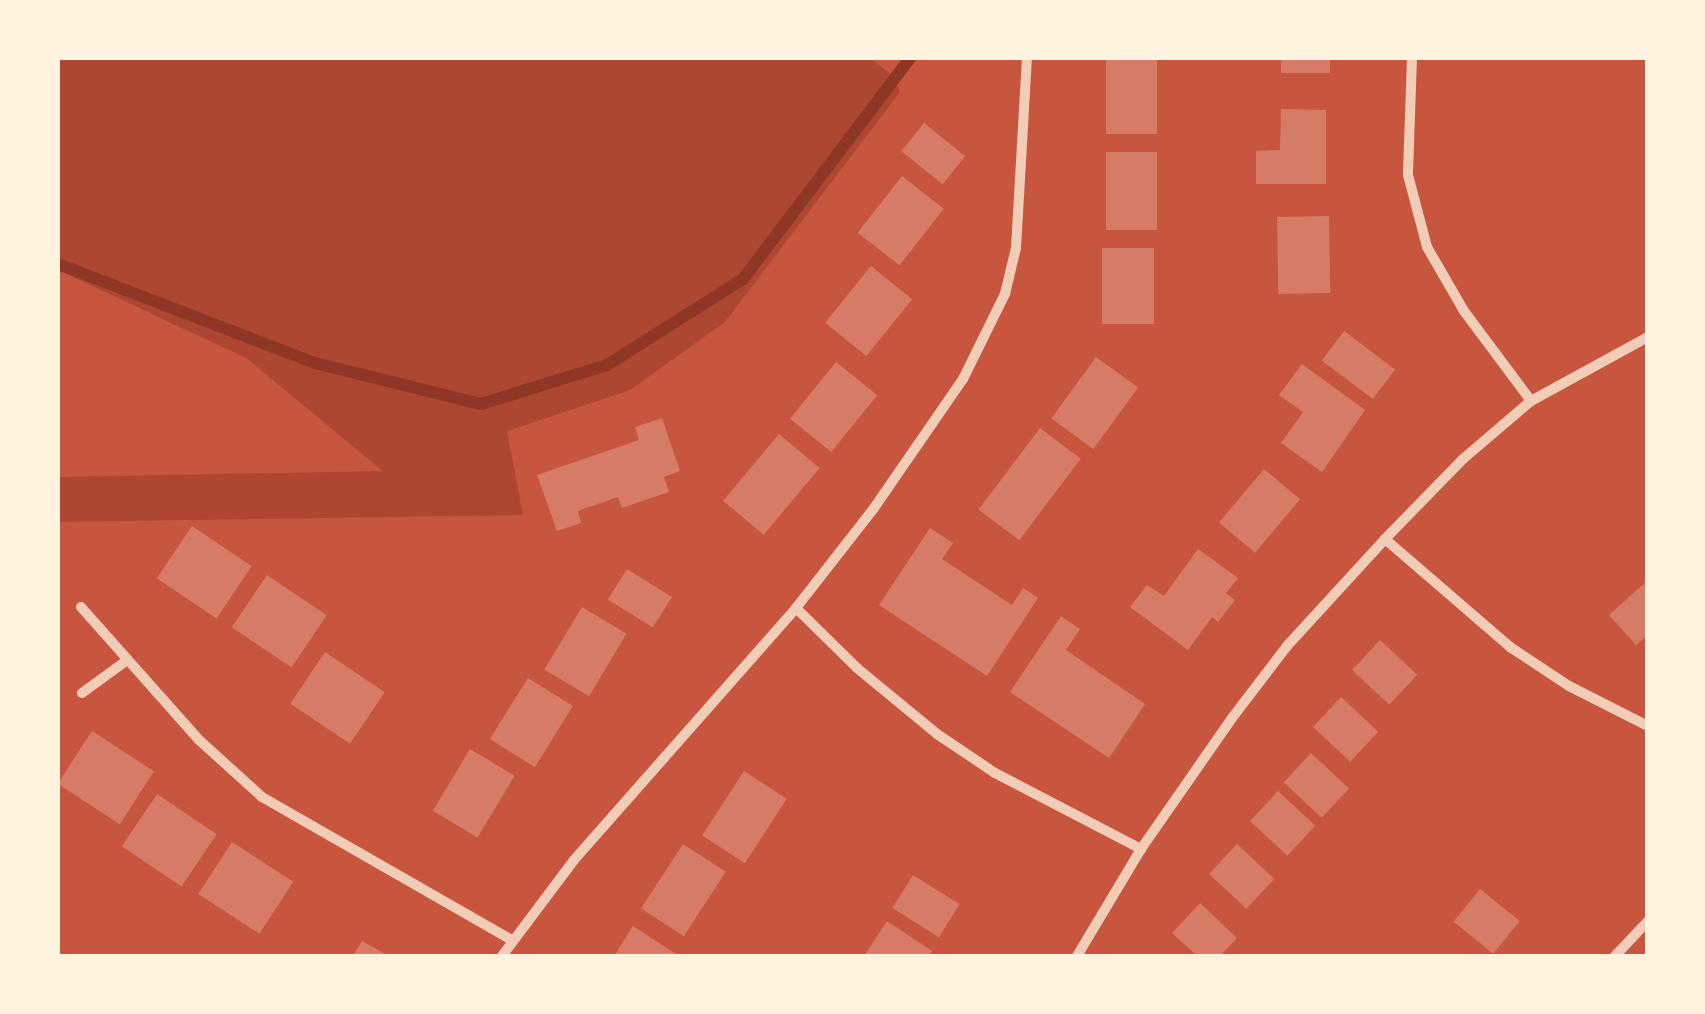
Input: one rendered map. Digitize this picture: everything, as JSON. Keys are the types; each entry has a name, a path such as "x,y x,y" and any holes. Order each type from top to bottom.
{"street":[{"path":"502,956 574,860 796,608 885,492 963,380 990,330 1016,248 1028,58"},
{"path":"1412,58 1408,176 1427,247 1464,310 1532,402"},
{"path":"1076,956 1141,849 1287,646 1384,539 1463,459 1532,402 1648,337"},
{"path":"1384,539 1510,647 1569,686 1648,726"},
{"path":"81,608 198,739 262,797 512,941"},
{"path":"796,608 857,668 937,734 995,773 1141,849"},
{"path":"82,693 126,661"},
{"path":"1616,956 1648,921"}],"shaded area":[{"path":"58,58 870,58 892,75 900,92 725,322 630,390 507,431 523,515 58,522 58,477 383,471 246,358 58,270"}],"building":[{"path":"1106,58 1157,58 1157,134 1106,134"},
{"path":"1281,58 1330,58 1330,73 1281,73"},
{"path":"1281,109 1326,110 1326,184 1256,184 1256,151 1280,150"},
{"path":"924,123 965,156 943,184 901,151"},
{"path":"1106,152 1157,152 1157,230 1106,230"},
{"path":"902,176 944,209 899,265 858,233"},
{"path":"1329,216 1330,293 1278,294 1277,217"},
{"path":"1102,248 1154,248 1154,324 1102,324"},
{"path":"871,266 912,299 866,356 825,323"},
{"path":"1344,331 1395,370 1373,399 1322,361"},
{"path":"1096,357 1138,388 1093,449 1051,418"},
{"path":"836,362 877,395 831,452 790,419"},
{"path":"1302,364 1365,410 1322,472 1281,443 1303,412 1279,395"},
{"path":"662,418 680,471 664,477 669,492 622,508 618,497 578,511 581,523 557,531 537,475 639,440 635,427"},
{"path":"1040,428 1081,459 1019,540 979,509"},
{"path":"779,434 820,468 764,535 723,501"},
{"path":"1264,469 1300,499 1255,553 1219,523"},
{"path":"192,526 252,566 216,618 157,578"},
{"path":"930,528 953,543 942,559 1012,605 1023,588 1038,598 987,676 879,605"},
{"path":"1198,549 1238,578 1226,593 1235,600 1218,622 1212,617 1188,650 1130,607 1147,585 1164,596"},
{"path":"627,569 672,597 653,628 608,600"},
{"path":"267,575 327,615 291,667 232,627"},
{"path":"1648,580 1648,635 1636,645 1609,615"},
{"path":"582,607 627,634 589,696 544,670"},
{"path":"1061,616 1080,629 1066,650 1145,704 1109,758 1010,692"},
{"path":"1380,640 1417,675 1389,705 1352,670"},
{"path":"325,652 385,692 350,744 290,703"},
{"path":"528,678 573,706 535,767 490,739"},
{"path":"1341,697 1378,732 1350,762 1313,727"},
{"path":"92,731 154,771 120,824 58,784"},
{"path":"470,749 515,776 477,837 433,811"},
{"path":"1311,753 1349,788 1322,818 1284,782"},
{"path":"744,771 787,799 745,863 702,836"},
{"path":"1278,791 1315,826 1287,856 1250,821"},
{"path":"157,794 217,834 181,886 122,846"},
{"path":"232,842 293,882 259,934 198,894"},
{"path":"683,844 726,872 684,936 641,909"},
{"path":"1237,844 1274,879 1246,909 1209,874"},
{"path":"913,875 960,904 939,937 892,908"},
{"path":"1480,889 1520,921 1493,954 1454,922"},
{"path":"1200,903 1237,938 1220,956 1197,956 1172,933"},
{"path":"887,921 932,951 929,956 864,956"},
{"path":"633,926 676,954 675,956 614,956"},
{"path":"362,941 389,956 353,956"}],"waterway":[{"path":"58,264 315,363 481,404 607,365 743,279 910,58"}]}
